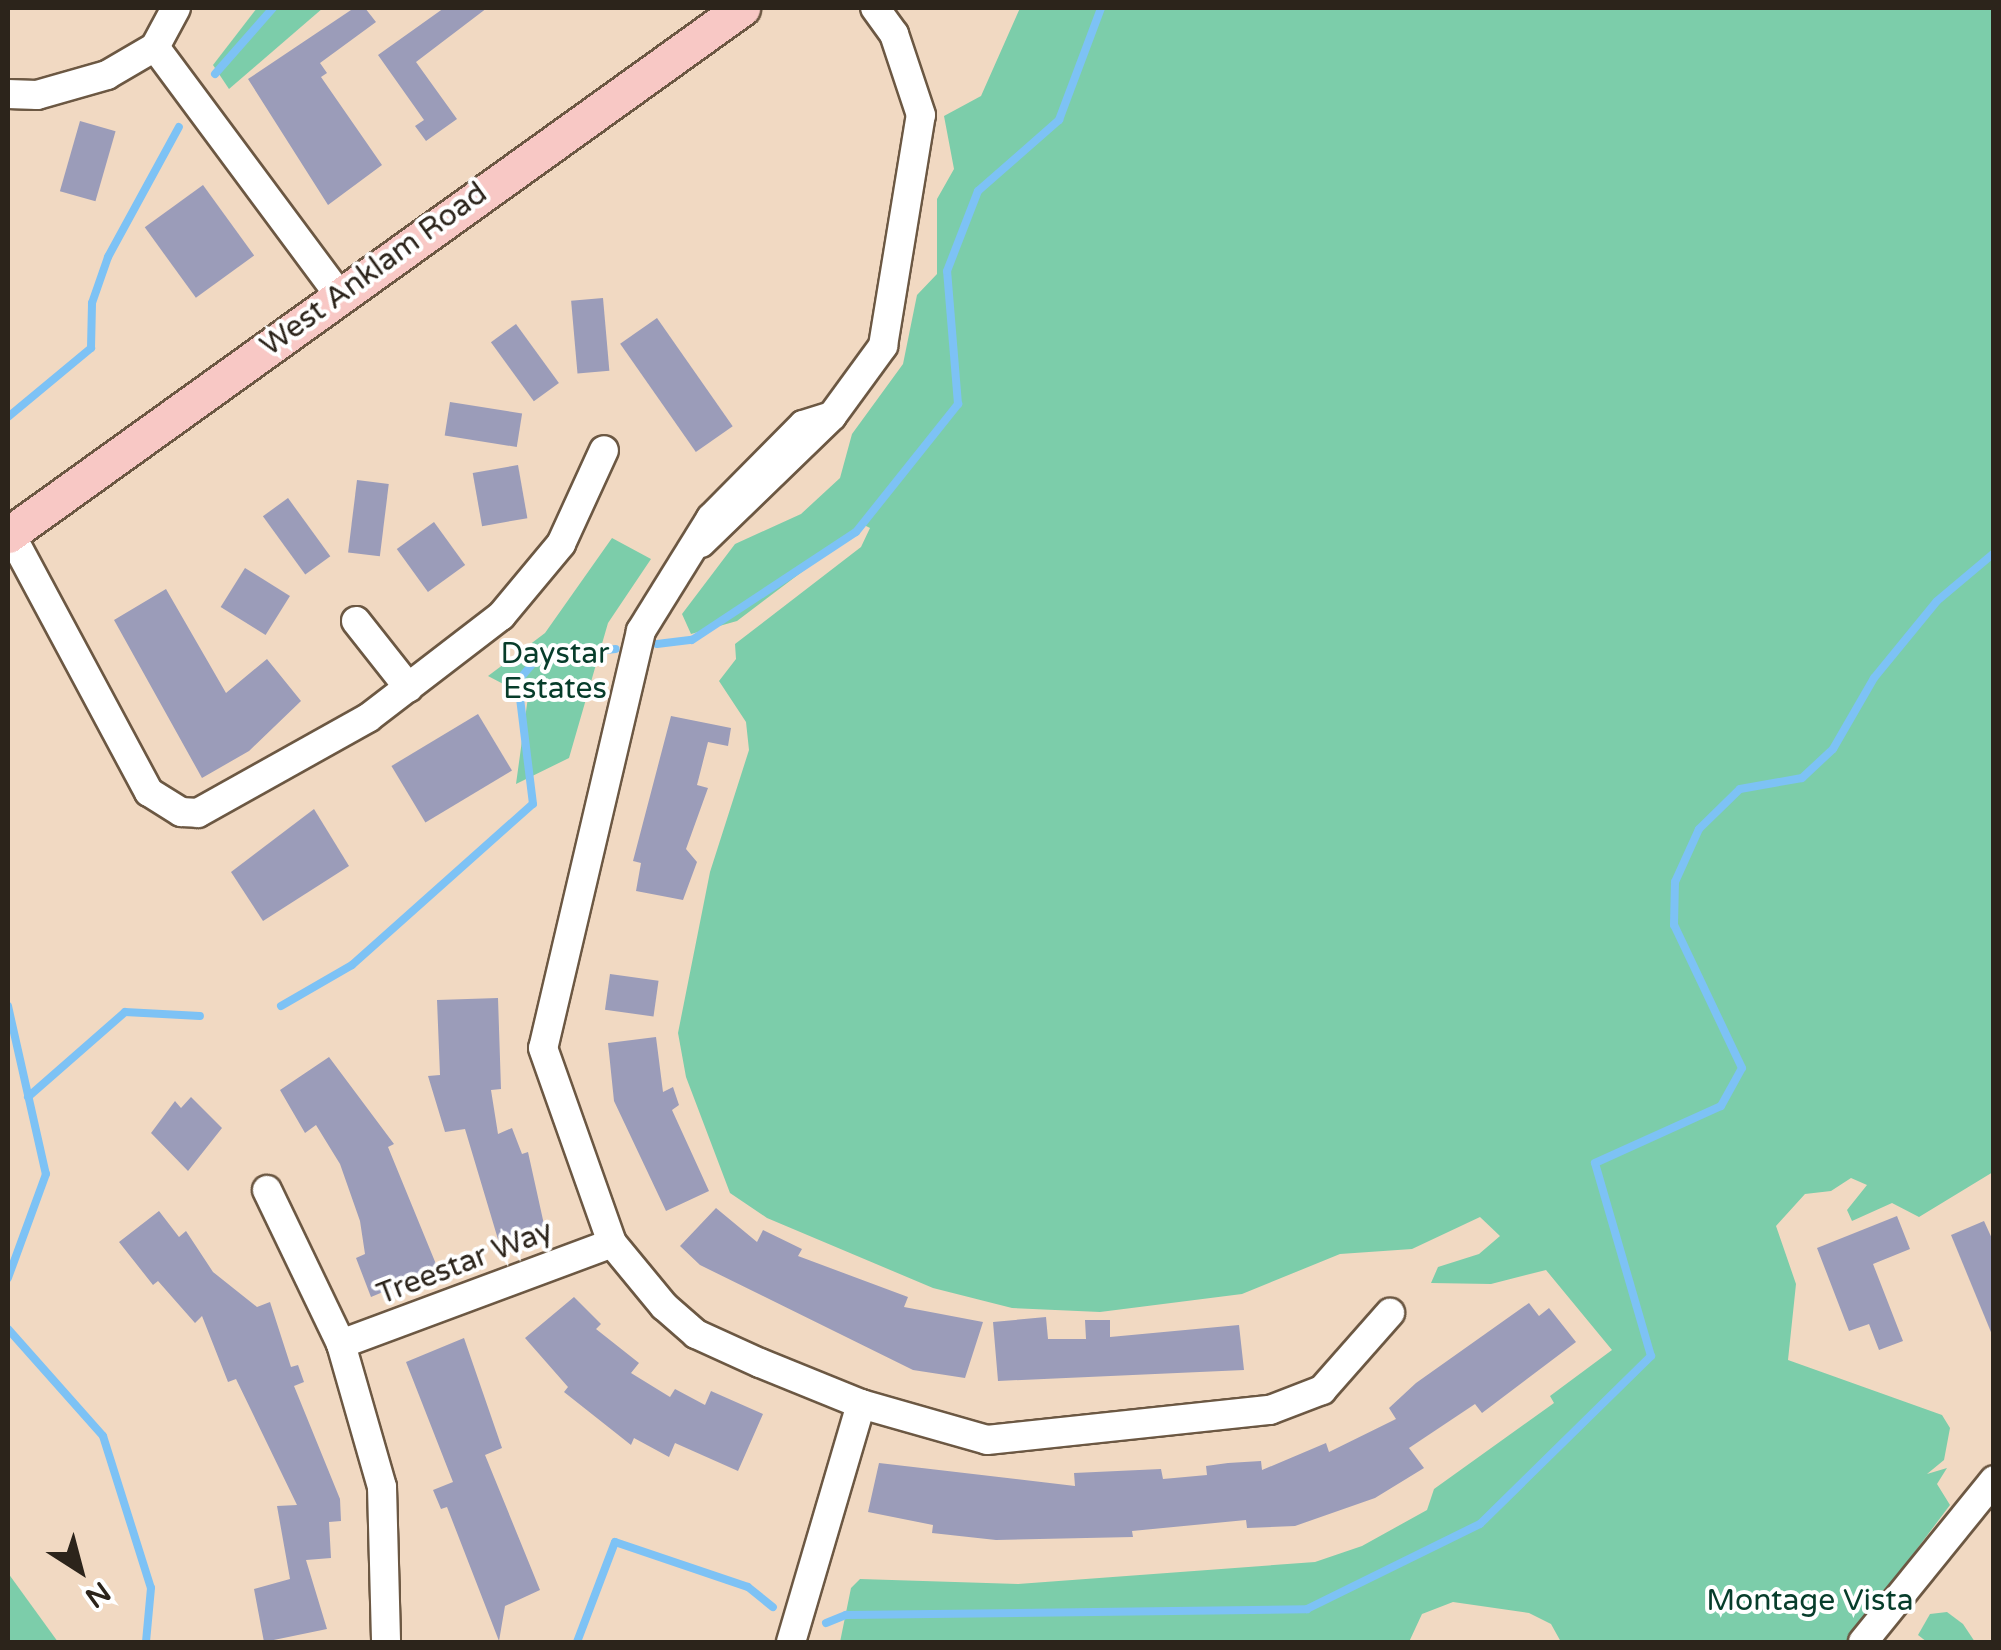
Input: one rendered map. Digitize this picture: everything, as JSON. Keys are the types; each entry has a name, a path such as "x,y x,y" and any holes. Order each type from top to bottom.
{"main road":[{"name":"West Anklam Road","path":"9,534 742,8"}],"street":[{"path":"8,94 37,94 107,75 155,46 176,8"},
{"path":"875,8 894,34 921,115 884,346 832,416 701,543 641,631 626,676 543,1048 612,1243 696,1334 861,1404 987,1440 1270,1410 1322,1390 1390,1313"},
{"path":"155,46 340,296"},
{"path":"9,534 149,792 179,823 221,806 409,688 540,576 604,450"},
{"path":"356,621 409,688"},
{"path":"268,1190 341,1344 382,1486 386,1642"},
{"name":"Treestar Way","path":"341,1344 612,1243"},
{"path":"791,1642 861,1404"},
{"path":"1863,1642 1994,1480"}],"green space":[{"path":"257,8 323,8 229,89 213,65"},
{"name":"Montage Vista","path":"1020,8 1993,8 1993,1172 1919,1217 1892,1203 1852,1221 1847,1210 1867,1185 1851,1178 1831,1191 1805,1194 1776,1226 1796,1284 1788,1360 1942,1415 1950,1428 1944,1460 1927,1474 1947,1468 1937,1484 1950,1505 1847,1642 1561,1642 1551,1624 1529,1613 1453,1602 1422,1614 1409,1642 840,1642 851,1588 860,1579 1018,1584 1315,1562 1362,1546 1427,1510 1434,1489 1554,1403 1550,1396 1612,1350 1546,1270 1491,1284 1431,1283 1438,1267 1479,1254 1500,1236 1480,1217 1412,1249 1340,1254 1242,1294 1100,1312 1012,1308 933,1288 767,1218 730,1193 686,1077 678,1033 710,872 749,750 746,722 719,681 736,659 735,644 861,547 870,528 864,525 737,621 691,634 682,614 735,544 801,514 840,478 852,434 903,364 917,295 937,274 937,199 954,169 944,116 981,96"},
{"name":"Daystar Estates","path":"612,538 651,559 608,623 569,758 516,784 528,697 488,676 545,633"},
{"path":"8,1573 58,1642 8,1642"},
{"path":"1947,1612 1963,1624 1975,1642 1927,1642 1918,1635 1930,1614"}],"building":[{"path":"354,8 365,8 376,22 320,63 327,73 321,77 382,165 328,205 248,79"},
{"path":"444,8 487,8 416,62 457,119 426,141 415,126 424,120 378,55"},
{"path":"80,121 116,131 95,201 60,191"},
{"path":"203,185 254,255 196,298 145,227"},
{"path":"603,298 609,371 577,374 571,301"},
{"path":"657,318 733,426 696,452 620,344"},
{"path":"516,324 559,383 534,401 491,342"},
{"path":"450,402 522,413 517,447 445,436"},
{"path":"518,465 527,518 482,526 473,473"},
{"path":"357,480 389,484 380,556 348,552"},
{"path":"288,498 330,556 305,574 263,516"},
{"path":"434,522 465,565 428,592 397,549"},
{"path":"245,568 290,596 266,635 221,607"},
{"path":"166,589 226,693 267,659 301,701 249,751 202,778 114,620"},
{"path":"478,714 512,771 425,823 391,766"},
{"path":"671,716 731,728 728,746 708,742 697,785 708,788 686,849 697,862 683,900 636,891 641,863 633,861"},
{"path":"314,809 349,866 263,921 231,872"},
{"path":"610,974 659,981 654,1016 605,1010"},
{"path":"498,998 501,1089 491,1090 498,1134 512,1128 522,1154 528,1152 545,1229 500,1246 465,1129 445,1132 428,1076 440,1075 437,1000"},
{"path":"656,1037 663,1092 673,1087 679,1105 672,1110 709,1191 666,1211 614,1101 608,1043"},
{"path":"329,1057 394,1144 388,1147 438,1269 371,1297 356,1258 365,1254 360,1221 340,1164 316,1125 305,1133 280,1090"},
{"path":"191,1097 222,1128 188,1171 151,1133 175,1101 181,1108"},
{"path":"716,1208 757,1242 763,1230 802,1249 798,1256 908,1297 904,1307 983,1322 965,1378 913,1370 700,1265 680,1246"},
{"path":"159,1211 179,1237 186,1231 213,1272 257,1307 270,1302 291,1367 298,1365 304,1382 294,1386 340,1499 341,1521 329,1522 331,1558 306,1560 327,1629 264,1642 254,1589 290,1579 277,1506 297,1505 236,1379 228,1382 202,1316 195,1323 158,1281 153,1285 119,1242"},
{"path":"1897,1216 1910,1249 1873,1264 1903,1341 1879,1350 1869,1324 1849,1331 1817,1248"},
{"path":"1984,1221 1994,1243 1993,1337 1951,1235"},
{"path":"574,1297 601,1324 596,1329 639,1363 631,1373 670,1397 675,1389 705,1405 711,1391 763,1414 738,1471 675,1443 669,1457 634,1438 631,1445 564,1392 568,1387 525,1338"},
{"path":"1529,1303 1539,1316 1549,1308 1576,1342 1482,1413 1475,1404 1409,1448 1424,1468 1375,1498 1295,1526 1247,1528 1246,1520 1132,1531 1133,1537 996,1540 932,1533 933,1525 868,1512 879,1463 1075,1486 1074,1473 1161,1469 1163,1479 1207,1475 1206,1466 1228,1463 1261,1461 1262,1470 1326,1443 1329,1452 1396,1419 1389,1408 1416,1383"},
{"path":"1046,1317 1048,1339 1086,1339 1085,1320 1110,1320 1110,1337 1239,1325 1244,1370 998,1381 993,1322"},
{"path":"464,1338 502,1448 485,1455 540,1590 505,1606 499,1641 447,1507 441,1509 433,1490 453,1482 406,1362"}],"waterway":[{"path":"215,74 273,8"},
{"path":"657,644 692,640 856,532 958,404 947,271 978,191 1059,120 1101,8"},
{"path":"8,417 91,348 92,303 108,257 179,127"},
{"path":"826,1623 846,1615 1307,1609 1480,1524 1651,1356 1595,1163 1721,1106 1742,1068 1674,925 1675,882 1699,829 1740,789 1802,778 1833,749 1874,678 1937,601 1994,553"},
{"path":"281,1006 352,965 533,804 518,681 538,657 616,649"},
{"path":"8,1006 46,1174 8,1278"},
{"path":"28,1097 125,1012 200,1016"},
{"path":"8,1329 103,1436 151,1588 146,1642"},
{"path":"577,1642 615,1542 748,1587 773,1607"}]}
